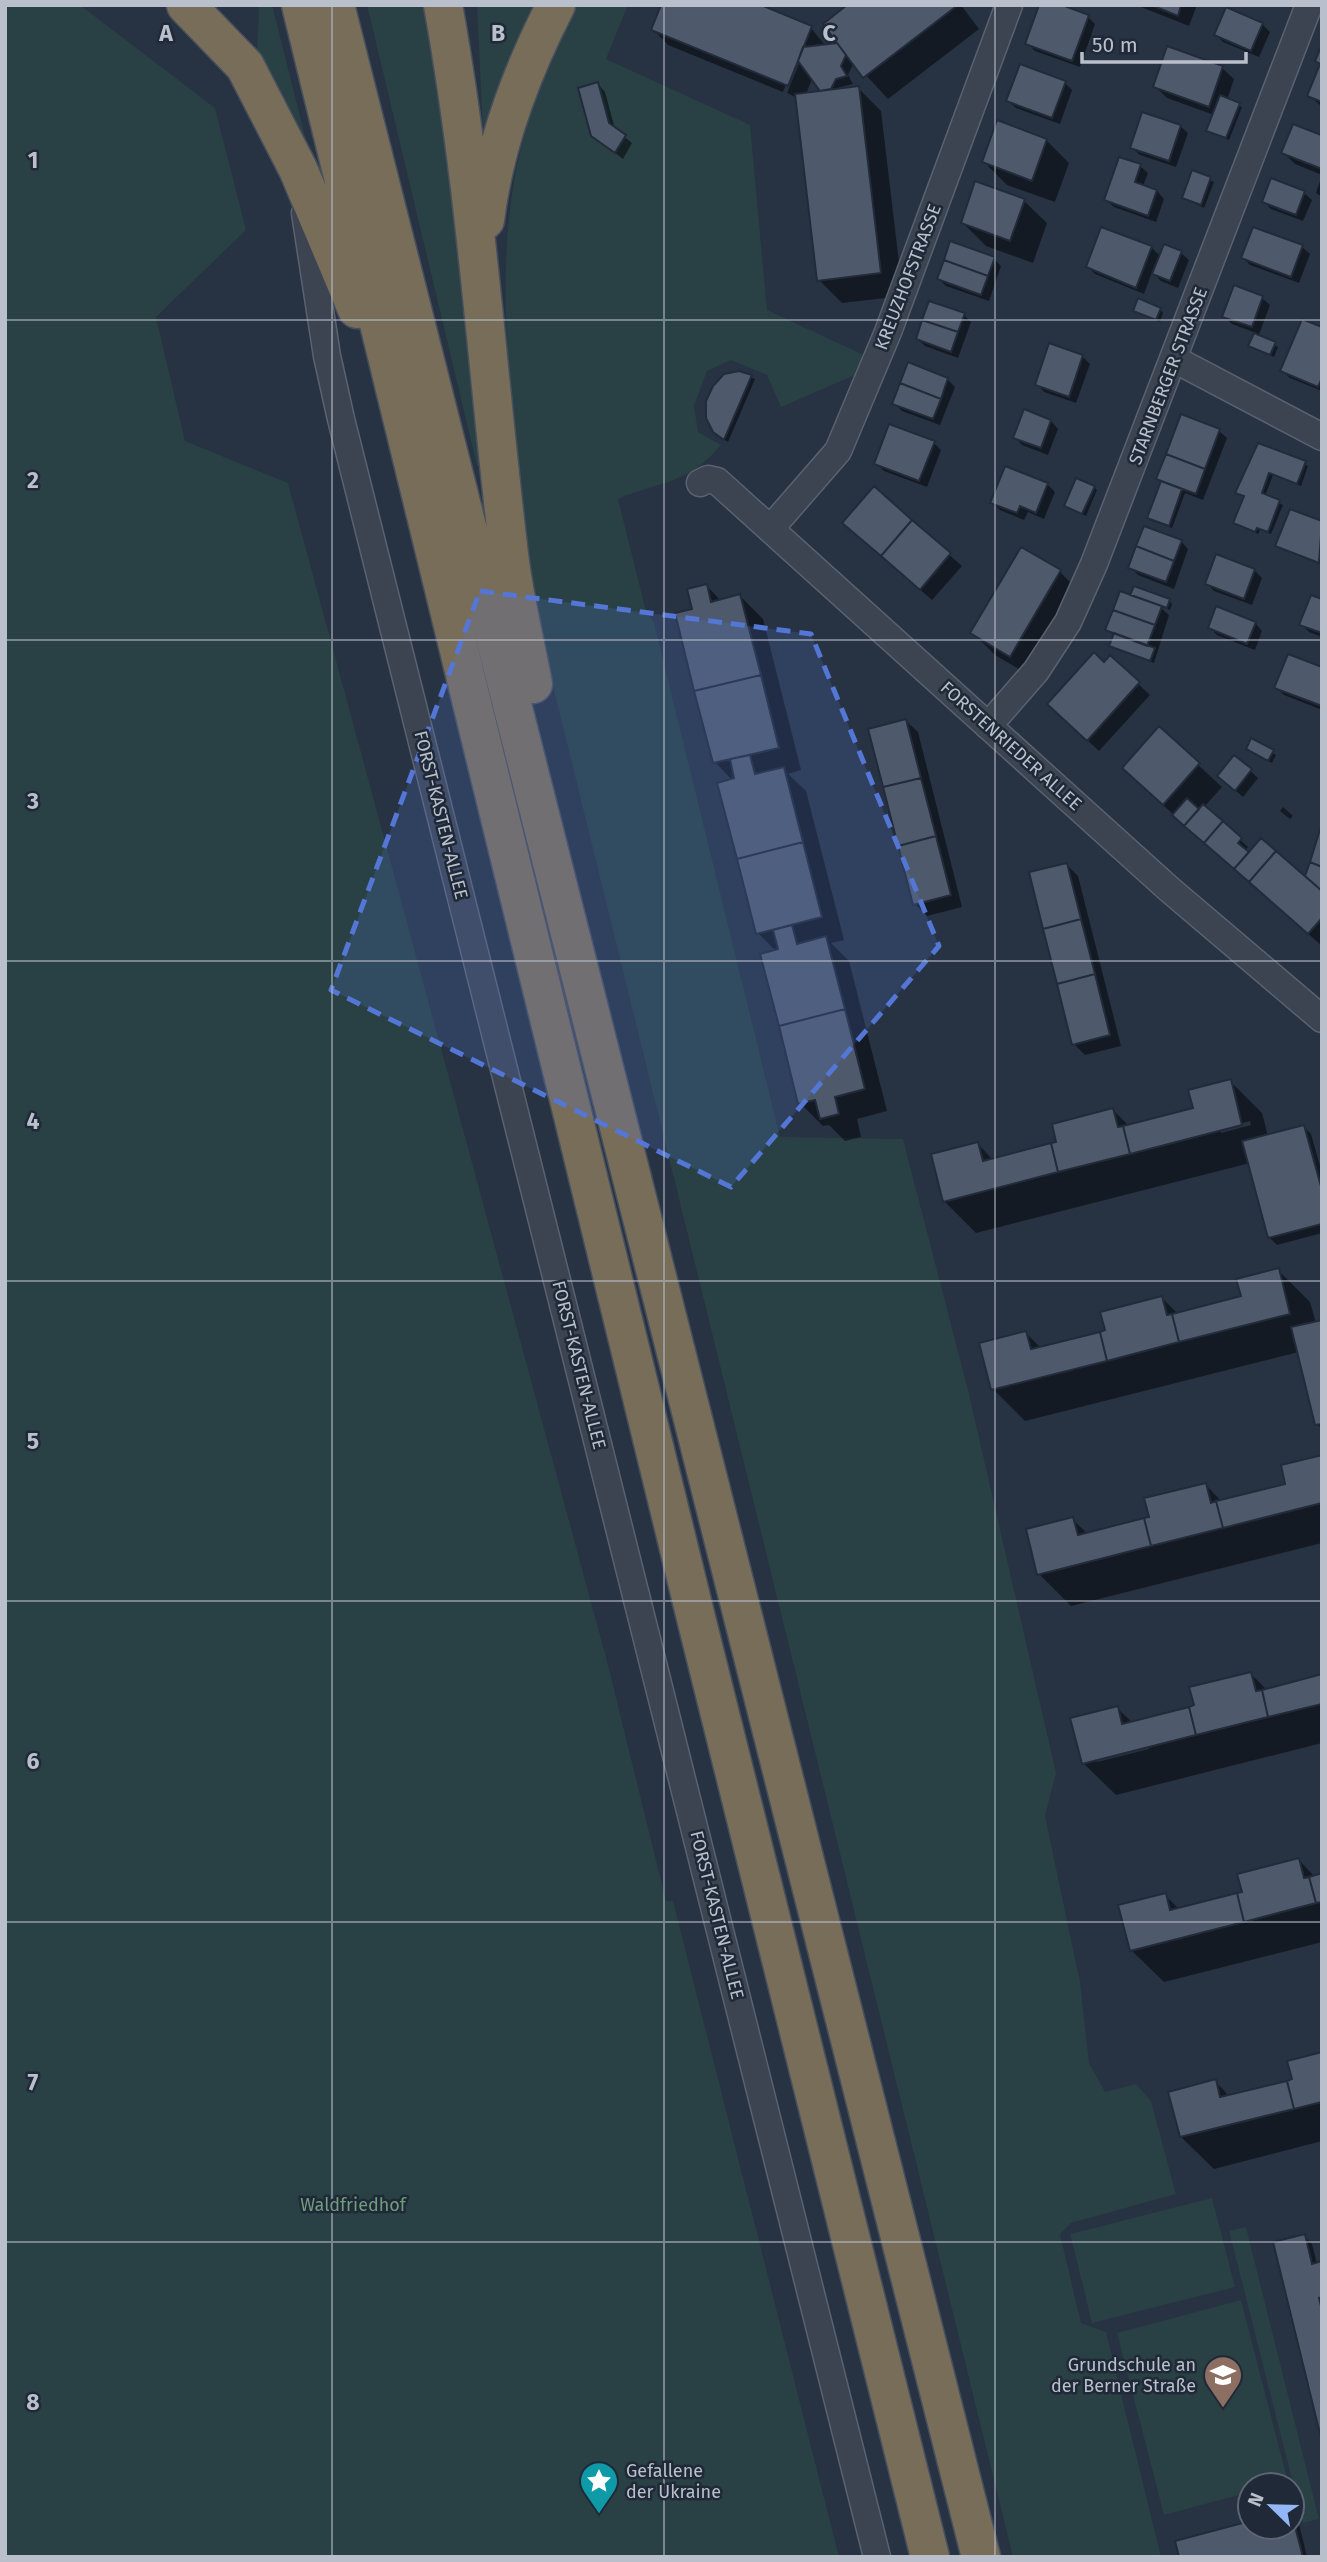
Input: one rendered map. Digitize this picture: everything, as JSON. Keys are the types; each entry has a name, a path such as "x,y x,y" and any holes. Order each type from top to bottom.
{"highway":[{"path":"186,5 245,66 298,169 355,306 391,369"},
{"path":"301,5 700,1635 930,2557"},
{"path":"335,5 981,2557"},
{"path":"443,5 459,98 480,264 509,556 549,769 549,843"},
{"path":"480,264 486,207 505,130 533,50 556,5"}],"street":[{"name":"KREUZHOFSTRASSE","path":"771,528 838,452 888,332 1009,5"},
{"name":"STARNBERGER STRASSE","path":"988,726 1035,671 1068,622 1138,456 1309,5"},
{"name":"FORST-KASTEN-ALLEE","path":"298,169 327,356 341,419 877,2557"},
{"path":"1174,359 1322,437"},
{"name":"FORSTENRIEDER ALLEE","path":"700,483 708,479 717,481 1169,889 1316,1005"}],"highlighted area":[{"path":"480,591 811,634 939,946 731,1187 331,990"}],"green space":[{"name":"Waldfriedhof","path":"5,5 80,5 215,108 246,230 156,317 185,441 288,483 607,1661 666,1901 673,1901 839,2557 5,2557"},
{"path":"259,5 272,5 307,144 302,145 257,51"},
{"path":"367,5 441,5 484,466 477,466"},
{"path":"477,5 541,5 494,126 483,132"},
{"path":"575,5 628,5 606,59 750,125 767,310 868,357 862,372 781,407 767,375 731,360 707,371 694,406 698,432 721,445 709,458 686,474 618,499 646,611 654,623 780,1137 903,1139 969,1394 1056,1773 1045,1816 1080,1982 1089,2063 1105,2092 1136,2084 1151,2101 1176,2194 1071,2223 1060,2234 1081,2323 1106,2332 1161,2557 1013,2557 549,670 531,565 512,407 506,259 518,162 531,113 549,63"},
{"path":"1212,2198 1235,2287 1092,2323 1070,2234"},
{"path":"1246,2227 1319,2519 1306,2522 1306,2471 1290,2471 1229,2231"},
{"path":"1241,2300 1285,2471 1236,2471 1236,2496 1164,2515 1117,2333"}],"building":[{"path":"661,5 761,5 812,26 788,86 651,30"},
{"path":"847,5 958,5 863,78 823,24"},
{"path":"1039,5 1062,5 1089,15 1072,61 1025,44"},
{"path":"1151,5 1181,5 1178,16"},
{"path":"1226,7 1263,23 1251,51 1214,35"},
{"path":"837,43 846,55 841,66 847,76 836,79 831,89 820,91 798,61 803,47"},
{"path":"1322,44 1322,102 1307,96 1320,64 1315,61"},
{"path":"1167,46 1223,66 1209,107 1153,87"},
{"path":"1020,64 1066,81 1052,118 1006,101"},
{"path":"598,82 609,123 626,135 615,153 591,136 578,88"},
{"path":"859,86 881,273 817,281 795,94"},
{"path":"1220,95 1240,103 1226,138 1206,131"},
{"path":"1142,112 1181,125 1169,161 1130,148"},
{"path":"997,120 1047,139 1032,181 982,162"},
{"path":"1293,124 1321,135 1322,133 1322,169 1281,153"},
{"path":"1119,157 1141,164 1135,182 1157,190 1148,216 1104,200"},
{"path":"1192,170 1211,177 1201,205 1182,198"},
{"path":"1271,178 1305,191 1296,215 1262,202"},
{"path":"975,181 1025,199 1010,241 961,223"},
{"path":"1101,227 1152,246 1136,288 1086,267"},
{"path":"1253,227 1303,245 1291,277 1241,258"},
{"path":"950,241 995,257 988,276 944,260"},
{"path":"1164,244 1182,251 1170,281 1152,274"},
{"path":"944,260 988,276 981,295 937,279"},
{"path":"1234,285 1263,296 1252,327 1222,317"},
{"path":"1138,298 1161,308 1156,320 1133,311"},
{"path":"929,301 965,313 958,332 922,320"},
{"path":"1302,319 1322,327 1322,378 1318,387 1280,371"},
{"path":"922,320 958,332 951,352 916,339"},
{"path":"1254,333 1276,342 1270,355 1248,346"},
{"path":"1049,343 1083,355 1069,397 1035,385"},
{"path":"908,362 948,378 941,399 900,383"},
{"path":"739,371 752,375 724,440 713,432 706,418 706,401 713,386 724,374"},
{"path":"900,383 941,399 933,419 892,404"},
{"path":"1024,409 1051,420 1041,448 1013,438"},
{"path":"1181,414 1220,429 1205,469 1166,454"},
{"path":"889,424 935,441 919,481 874,464"},
{"path":"1258,443 1306,461 1297,484 1269,473 1262,493 1280,500 1268,532 1257,528 1255,532 1233,523 1244,496 1235,493"},
{"path":"1166,454 1205,469 1196,494 1156,479"},
{"path":"1005,466 1048,483 1036,513 1020,506 1017,513 990,503"},
{"path":"1076,478 1095,486 1082,514 1064,506"},
{"path":"1161,481 1182,489 1169,526 1147,518"},
{"path":"874,486 912,520 881,556 842,523"},
{"path":"1290,509 1322,521 1319,563 1275,546"},
{"path":"912,520 951,553 920,590 881,556"},
{"path":"1144,526 1182,540 1174,561 1136,546"},
{"path":"1136,546 1174,561 1166,582 1128,568"},
{"path":"1021,547 1061,570 1010,657 970,633"},
{"path":"1216,554 1255,569 1244,599 1205,584"},
{"path":"707,584 711,602 740,594 761,675 694,691 675,613 692,609 687,589"},
{"path":"1134,586 1170,599 1167,608 1130,595"},
{"path":"1120,591 1162,606 1155,625 1113,610"},
{"path":"1311,595 1322,599 1322,633 1299,625"},
{"path":"1216,606 1256,622 1247,644 1208,628"},
{"path":"1113,610 1155,625 1147,646 1105,630"},
{"path":"1114,633 1155,648 1150,661 1109,646"},
{"path":"1094,652 1104,662 1110,655 1140,682 1087,741 1047,704"},
{"path":"1288,654 1322,667 1322,706 1274,688"},
{"path":"761,675 779,748 713,763 694,691"},
{"path":"906,719 921,778 883,787 868,729"},
{"path":"1159,726 1200,763 1163,805 1122,768"},
{"path":"1251,738 1274,750 1268,761 1246,749"},
{"path":"750,755 755,774 784,767 803,842 737,859 717,783 734,778 730,759"},
{"path":"1234,755 1252,769 1235,791 1217,776"},
{"path":"921,778 936,836 898,846 883,787"},
{"path":"1187,798 1199,809 1184,826 1172,815"},
{"path":"1203,804 1223,821 1204,843 1184,826"},
{"path":"1223,821 1242,838 1238,843 1249,852 1234,869 1204,843"},
{"path":"1322,823 1322,867 1310,862"},
{"path":"936,836 951,895 913,905 898,846"},
{"path":"1261,838 1276,851 1249,882 1234,869"},
{"path":"803,842 822,917 756,934 737,859"},
{"path":"1276,851 1322,891 1322,918 1308,934 1249,882"},
{"path":"1310,862 1322,867 1322,891 1305,876"},
{"path":"1067,863 1081,919 1043,929 1029,872"},
{"path":"1081,919 1095,974 1057,984 1043,929"},
{"path":"792,925 797,944 826,936 845,1009 779,1026 760,954 778,949 773,930"},
{"path":"1095,974 1110,1035 1072,1045 1057,984"},
{"path":"845,1009 865,1089 835,1097 839,1114 820,1119 815,1100 798,1104 779,1026"},
{"path":"1231,1079 1242,1125 1130,1154 1123,1126 1193,1108 1188,1090"},
{"path":"1113,1108 1118,1127 1123,1126 1130,1154 1058,1172 1051,1143 1056,1142 1052,1124"},
{"path":"1304,1125 1322,1190 1322,1224 1268,1238 1242,1141"},
{"path":"978,1142 983,1161 1051,1143 1058,1172 943,1202 931,1154"},
{"path":"1279,1268 1290,1314 1179,1342 1172,1314 1241,1296 1236,1279"},
{"path":"1162,1296 1167,1315 1172,1314 1179,1342 1107,1361 1100,1332 1105,1330 1100,1312"},
{"path":"1322,1320 1322,1424 1315,1425 1291,1327"},
{"path":"1026,1331 1031,1349 1100,1332 1107,1361 991,1390 979,1343"},
{"path":"1322,1455 1322,1503 1223,1528 1216,1501 1285,1484 1281,1465"},
{"path":"1206,1483 1211,1503 1216,1501 1223,1528 1151,1546 1144,1518 1149,1517 1144,1498"},
{"path":"1073,1517 1078,1535 1144,1518 1151,1546 1037,1575 1026,1529"},
{"path":"1251,1672 1256,1691 1262,1690 1268,1717 1196,1735 1189,1707 1194,1705 1189,1687"},
{"path":"1322,1674 1322,1704 1268,1717 1262,1690"},
{"path":"1118,1706 1122,1724 1189,1707 1196,1735 1082,1764 1070,1718"},
{"path":"1299,1858 1304,1878 1309,1877 1316,1903 1244,1922 1237,1893 1242,1892 1237,1874"},
{"path":"1322,1873 1322,1902 1316,1903 1309,1877"},
{"path":"1166,1893 1170,1910 1237,1893 1244,1922 1130,1951 1118,1905"},
{"path":"1322,2052 1322,2102 1294,2109 1287,2081 1292,2079 1287,2061"},
{"path":"1216,2079 1220,2097 1287,2081 1294,2109 1180,2137 1168,2092"},
{"path":"1305,2234 1312,2264 1322,2261 1322,2297 1319,2298 1322,2310 1322,2442 1273,2242"},
{"path":"1236,2525 1236,2541 1299,2541 1303,2557 1179,2557 1175,2541"}],"place":[{"name":"Grundschule an der Berner Straße","path":"1223,2409"},
{"name":"Gefallene der Ukraine","path":"599,2515"}]}
